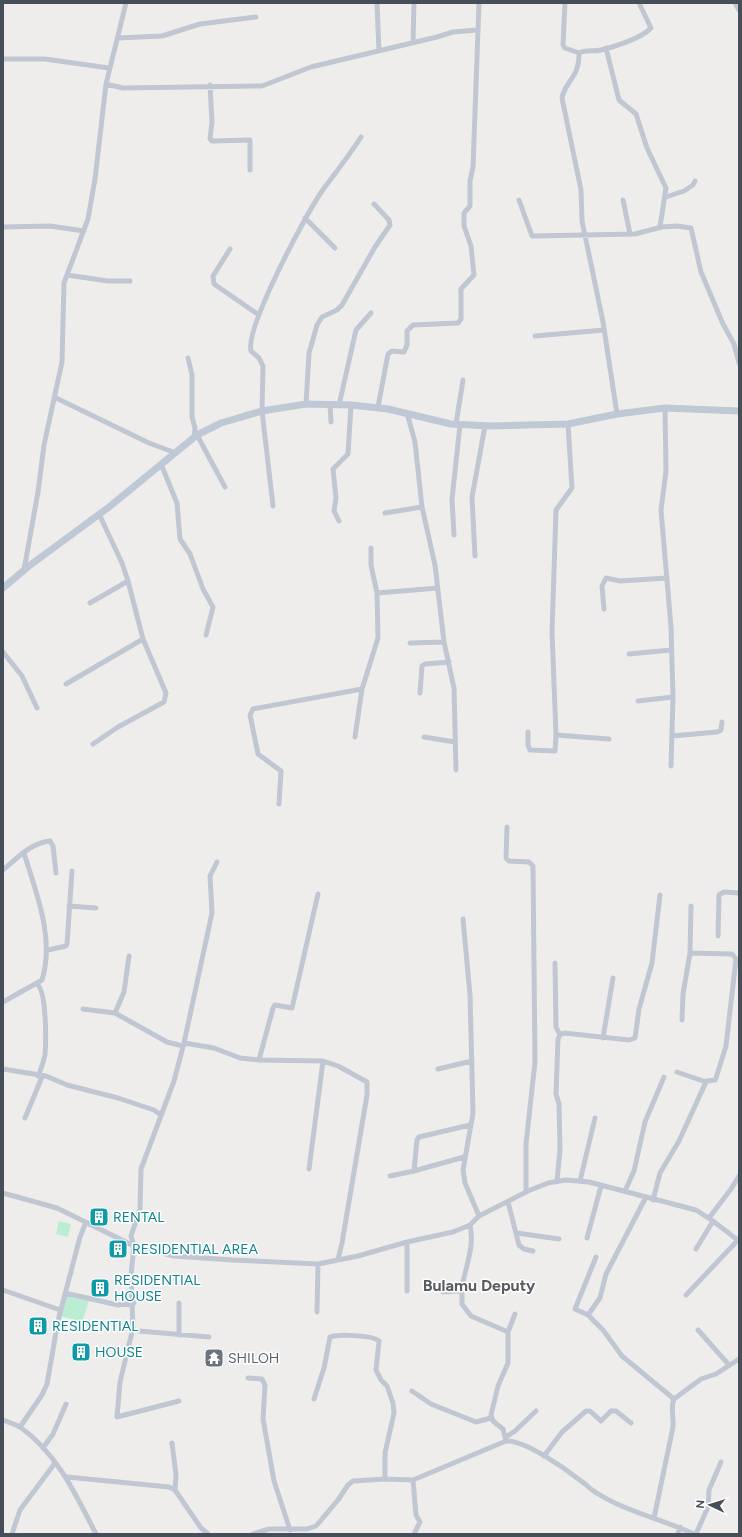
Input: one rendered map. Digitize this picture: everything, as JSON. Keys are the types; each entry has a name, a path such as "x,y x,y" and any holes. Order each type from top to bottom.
{"street":[{"path":"24,570 38,492 44,445 62,362 63,296 67,275 84,231 95,179 106,84 126,3"},
{"path":"377,3 379,51"},
{"path":"413,42 414,3"},
{"path":"378,408 388,354 392,351 404,352 407,345 407,331 413,325 458,323 461,319 461,289 474,274 471,246 464,226 464,213 470,206 470,181 473,167 479,3"},
{"path":"565,3 563,45 565,48 579,53 627,42 651,28 640,3"},
{"path":"735,3 739,10"},
{"path":"118,38 162,36 200,24 256,17"},
{"path":"106,84 123,88 182,88 210,85 252,87 270,84 311,67 453,32 477,30"},
{"path":"606,48 619,100 636,114 648,148 666,188 666,197 660,227"},
{"path":"579,53 577,71 563,92 562,98 581,190 582,221 604,330 617,414"},
{"path":"3,59 45,59 109,68"},
{"path":"210,85 212,122 210,139 212,141 250,140 250,170"},
{"path":"273,506 262,410 264,366 262,361 252,353 250,348 250,340 270,289 305,218 361,137"},
{"path":"666,197 684,191 693,185 695,180"},
{"path":"519,200 532,236 630,234 660,227 689,226 692,230 701,272 723,324 734,344 739,364"},
{"path":"623,200 630,234"},
{"path":"306,404 309,353 317,325 322,317 337,310 342,305 375,247 390,225 389,220 374,204"},
{"path":"305,218 335,248"},
{"path":"3,227 50,226 84,231"},
{"path":"230,249 213,276 214,284 259,315"},
{"path":"67,275 108,281 130,281"},
{"path":"339,405 356,330 371,313"},
{"path":"535,336 604,330"},
{"path":"188,358 192,375 192,417 196,437 225,487"},
{"path":"454,535 452,499 463,380"},
{"path":"54,397 149,443 165,447 176,453"},
{"path":"3,588 24,570 100,514 196,437 221,423 262,410 306,404 351,405 378,408 458,425 485,426 568,424 617,414 665,408 739,411"},
{"path":"330,404 331,422"},
{"path":"339,521 334,511 336,498 333,469 348,454 351,405"},
{"path":"665,408 666,471 661,510 671,627 673,697 671,766"},
{"path":"407,414 415,442 422,507 435,565 444,642 454,688 456,770"},
{"path":"528,732 528,745 530,750 555,751 556,735 552,632 555,518 558,504 572,488 568,424"},
{"path":"475,556 472,497 485,426"},
{"path":"161,464 177,503 180,539 190,554 202,587 213,607 206,635"},
{"path":"385,513 422,507"},
{"path":"93,744 118,727 164,702 166,693 143,639 128,581 100,514"},
{"path":"355,737 362,689 379,633 377,593 371,565 371,548"},
{"path":"604,609 602,586 606,578 620,581 667,578"},
{"path":"90,604 128,581"},
{"path":"377,593 438,588"},
{"path":"66,684 143,639"},
{"path":"410,644 444,642"},
{"path":"629,654 671,650"},
{"path":"3,652 22,676 38,708"},
{"path":"420,693 422,666 425,664 449,662"},
{"path":"279,804 281,771 258,754 250,715 253,709 362,689"},
{"path":"638,701 673,697"},
{"path":"672,736 718,732 721,730 722,722"},
{"path":"556,735 609,739"},
{"path":"424,737 456,742"},
{"path":"507,827 506,858 509,861 529,862 533,866 535,1062 526,1144 526,1192"},
{"path":"3,870 24,853 42,842 50,841 53,846 56,873"},
{"path":"3,1002 42,980 46,968 48,950 38,902 24,853"},
{"path":"179,1401 117,1416 120,1382 133,1328 134,1303 131,1275 134,1246 131,1236 140,1209 142,1169 174,1081 181,1044 212,913 210,876 217,862"},
{"path":"48,950 66,946 67,944 72,871"},
{"path":"718,936 719,895 724,892 739,893"},
{"path":"259,1060 273,1008 275,1005 292,1008 318,894"},
{"path":"560,1035 564,1033 603,1038 632,1040 635,1038 639,1009 652,963 660,895"},
{"path":"69,906 96,908"},
{"path":"682,1020 683,994 690,953 692,906"},
{"path":"463,919 470,995 472,1113 462,1165 464,1178 479,1216"},
{"path":"677,1072 706,1082 715,1080 723,1057 736,958 732,954 690,953"},
{"path":"115,1013 124,992 129,956"},
{"path":"555,963 556,1027 560,1035 558,1039 556,1090 560,1139 558,1181"},
{"path":"603,1038 613,978"},
{"path":"25,1118 40,1077 45,1054 45,1013 41,990 36,984"},
{"path":"83,1009 115,1013 167,1042 214,1048 232,1056 259,1060 323,1061 338,1066 367,1082 368,1087 338,1259"},
{"path":"309,1169 323,1061"},
{"path":"438,1069 472,1061"},
{"path":"3,1069 40,1077 46,1076 81,1089 118,1098 154,1110 161,1115"},
{"path":"625,1191 634,1171 645,1122 664,1077"},
{"path":"653,1200 665,1163 679,1141 706,1082"},
{"path":"580,1181 595,1118"},
{"path":"414,1171 417,1140 419,1137 470,1125"},
{"path":"390,1176 464,1157"},
{"path":"696,1249 711,1219 739,1176"},
{"path":"3,1193 57,1208 134,1246 174,1256 318,1264 358,1256 407,1242 453,1232 470,1225 479,1216 526,1192 558,1181 580,1181 625,1191 653,1200 696,1210 711,1219 739,1240 686,1295"},
{"path":"587,1238 601,1186"},
{"path":"588,1315 600,1298 606,1274 646,1197"},
{"path":"508,1202 521,1248 533,1252"},
{"path":"20,1426 42,1395 47,1384 60,1310 80,1237 86,1222"},
{"path":"470,1225 472,1233 469,1263 462,1288 462,1304 471,1316 508,1332"},
{"path":"517,1233 559,1239"},
{"path":"407,1242 407,1290"},
{"path":"596,1257 575,1308 576,1310 588,1315 603,1330 622,1356 674,1399"},
{"path":"317,1312 318,1264"},
{"path":"443,1292 459,1291 462,1288"},
{"path":"3,1290 60,1310"},
{"path":"65,1293 118,1305 134,1303"},
{"path":"179,1303 179,1335"},
{"path":"491,1418 498,1386 508,1363 508,1332 515,1314"},
{"path":"698,1330 730,1365"},
{"path":"139,1331 209,1337"},
{"path":"314,1399 324,1368 330,1337 354,1336 376,1338 379,1341 376,1370 381,1380 387,1386 394,1403 394,1414 385,1453 385,1479"},
{"path":"654,1518 673,1427 674,1418 672,1406 674,1399 701,1379 716,1374 739,1359"},
{"path":"248,1378 262,1379 265,1385 263,1419 274,1481 290,1530"},
{"path":"412,1391 431,1404 476,1422 491,1418"},
{"path":"42,1448 52,1434 66,1404"},
{"path":"253,1534 269,1529 307,1529 316,1526 338,1500 348,1485 353,1481 385,1479 413,1480 506,1439 536,1411"},
{"path":"544,1456 562,1432 586,1411 590,1411 601,1421 611,1411 616,1411 631,1423"},
{"path":"491,1418 503,1429 506,1439"},
{"path":"3,1420 20,1426 55,1462 67,1477 96,1534"},
{"path":"506,1439 520,1443 544,1456 581,1480 596,1493 628,1509 695,1534 708,1507 709,1490 721,1462"},
{"path":"172,1443 176,1474 175,1490"},
{"path":"12,1534 20,1510 55,1462"},
{"path":"67,1477 169,1487 175,1490 201,1528 208,1534"},
{"path":"413,1480 416,1515 420,1522 414,1534"},
{"path":"678,1534 680,1528"}],"green space":[{"path":"59,1221 71,1224 68,1237 56,1234"},
{"path":"67,1296 89,1301 82,1322 61,1316"}],"place":[{"name":"RENTAL","path":"99,1217"},
{"name":"RESIDENTIAL AREA","path":"118,1249"},
{"name":"RESIDENTIAL HOUSE","path":"100,1288"},
{"name":"RESIDENTIAL","path":"38,1326"},
{"name":"HOUSE","path":"81,1352"},
{"name":"SHILOH","path":"214,1358"}],"district":[{"name":"Bulamu Deputy","path":"479,1285"}]}
